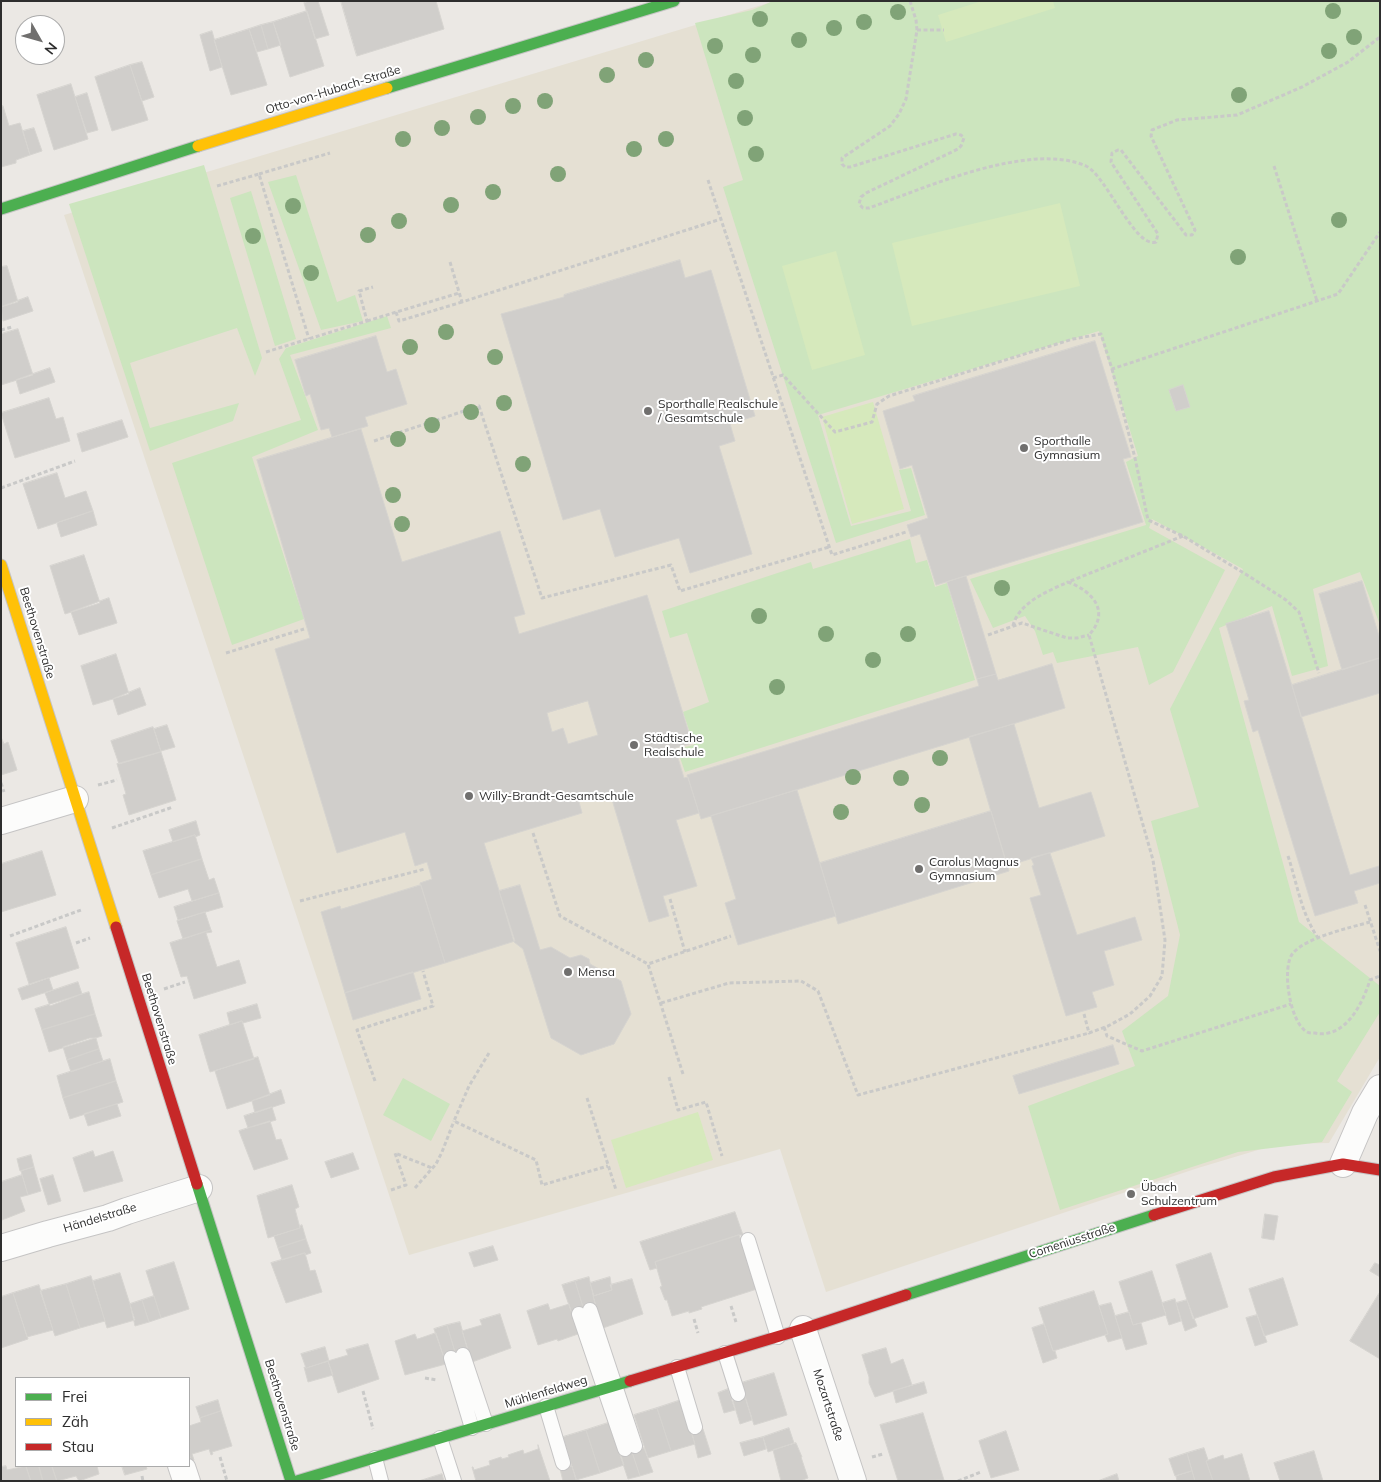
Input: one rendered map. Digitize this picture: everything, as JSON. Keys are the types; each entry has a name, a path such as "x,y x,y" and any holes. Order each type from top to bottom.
{"street":[{"name":"Otto-von-Hubach-Straße","path":"1,208 310,111 674,1"},
{"name":"Beethovenstraße","path":"1,565 291,1481"},
{"path":"1,821 75,799"},
{"path":"1343,1164 1365,1113 1380,1088"},
{"name":"Comeniusstraße","path":"803,1329 1274,1177 1343,1164 1380,1170"},
{"name":"Händelstraße","path":"1,1248 108,1218 199,1188"},
{"name":"Mühlenfeldweg","path":"297,1481 803,1329"},
{"name":"Mozartstraße","path":"803,1329 852,1481"}],"lane":[{"path":"748,1240 778,1337"},
{"path":"585,1312 630,1447"},
{"path":"725,1353 738,1394"},
{"path":"472,1428 457,1356 486,1424"},
{"path":"677,1367 695,1427"},
{"path":"546,1406 563,1463"},
{"path":"440,1438 454,1481"},
{"path":"378,1457 381,1481"},
{"path":"175,1467 180,1481"},
{"path":"188,1467 192,1481"}],"path":[{"path":"910,1 917,30 904,106 890,126 842,158 842,164 850,168 956,134 964,138 963,142 958,149 866,193 859,200 859,204 863,208 869,208 986,168 1035,159 1064,159 1088,167 1098,175 1124,215 1146,241 1152,243 1156,242 1158,234 1111,162 1112,153 1122,150 1186,235 1192,235 1195,230 1151,136 1152,130 1177,120 1237,115 1302,87 1348,62 1380,37"},
{"path":"917,30 944,30"},
{"path":"217,186 330,153"},
{"path":"1274,166 1317,301"},
{"path":"259,174 309,339"},
{"path":"708,180 832,555 906,532"},
{"path":"396,312 399,321 721,219"},
{"path":"1112,369 1338,294 1380,232"},
{"path":"450,262 462,302"},
{"path":"367,321 359,291 373,287"},
{"path":"266,352 459,294"},
{"path":"1,330 12,326"},
{"path":"773,378 783,375 835,432 872,422 877,404 889,396 1073,339 1101,334 1135,458 1148,520 1183,536 1286,600 1299,612 1319,673"},
{"path":"374,441 480,406 542,598 671,565 680,591 829,547"},
{"path":"1,488 75,461"},
{"path":"1013,626 1015,617 1038,597 1068,582 1183,536"},
{"path":"988,635 1022,622 1067,638 1089,635 1098,622 1099,612 1088,592 1068,582"},
{"path":"226,654 304,629"},
{"path":"661,1003 729,983 800,981 818,991 858,1095 1089,1032 1130,1014 1150,996 1162,976 1165,940 1153,860 1089,635"},
{"path":"88,837 173,808"},
{"path":"533,832 560,916 648,964 683,1074"},
{"path":"1288,856 1298,886 1304,914 1318,938"},
{"path":"300,901 425,869"},
{"path":"670,899 685,952"},
{"path":"10,936 108,901"},
{"path":"1365,904 1380,951"},
{"path":"1370,922 1318,938 1292,953 1288,961 1288,979 1295,1018 1306,1032 1322,1035 1336,1032 1356,1011 1365,996 1370,980 1380,976"},
{"path":"648,964 731,936"},
{"path":"375,1081 357,1030 433,1006 423,971"},
{"path":"1104,1027 1107,1036 1142,1052 1291,1004"},
{"path":"1084,1014 1089,1032"},
{"path":"415,1188 432,1168 442,1152 470,1086 489,1053"},
{"path":"669,1077 678,1110 706,1102 722,1156"},
{"path":"587,1098 616,1190"},
{"path":"454,1120 536,1160 542,1185 608,1166"},
{"path":"391,1190 406,1185 395,1153 432,1168"},
{"path":"363,1391 378,1457"},
{"path":"220,1457 227,1481"},
{"path":"958,1481 982,1472"},
{"path":"142,1476 143,1481"}],"shaded area":[{"path":"775,1 1380,1 1380,1057 1329,1143 1278,1144 1198,1168 826,1292 780,1149 409,1255 64,215"}],"green space":[{"path":"773,1 1380,1 1380,625 1360,572 1313,589 1328,666 1292,676 1272,606 1219,628 1299,922 1380,986 1380,1012 1337,1081 1352,1092 1322,1142 1238,1152 1060,1210 1028,1106 1135,1066 1122,1031 1168,996 1180,935 1151,821 1199,807 1170,709 1243,569 1152,519 1149,528 1225,570 1173,672 1149,685 1138,647 1057,663 1053,652 1043,655 1035,631 1025,616 993,628 970,579 1146,525 1126,462 1138,456 1099,331 818,415 851,526 911,511 899,470 911,468 925,515 836,543 723,187 743,180 695,23 752,10"},
{"path":"982,1 1053,1 1055,8 946,42 938,15"},
{"path":"204,165 262,358 255,376 237,328 130,363 150,428 239,403 233,421 150,451 69,204"},
{"path":"296,175 337,302 355,295 363,321 321,330 268,182"},
{"path":"251,191 296,339 275,346 230,198"},
{"path":"1060,203 1080,286 912,326 892,243"},
{"path":"836,251 865,355 812,370 782,266"},
{"path":"387,316 391,328 290,355 318,430 252,457 304,619 232,645 172,463 301,420 279,359 286,348"},
{"path":"873,402 904,509 852,524 822,417"},
{"path":"910,539 916,563 927,560 935,587 947,583 975,680 685,772 677,749 694,745 683,712 709,702 687,633 670,638 662,611 811,562 813,569"},
{"path":"403,1078 450,1104 431,1141 383,1115"},
{"path":"698,1112 713,1160 626,1188 611,1140"}],"building":[{"path":"318,1 329,35 315,39 304,3"},
{"path":"341,1 436,1 444,29 357,56"},
{"path":"307,11 324,66 290,77 273,22"},
{"path":"273,22 281,45 268,49 261,25"},
{"path":"261,25 268,49 257,52 249,29"},
{"path":"249,29 267,85 231,95 214,40"},
{"path":"212,31 222,67 210,71 200,35"},
{"path":"142,62 154,97 142,101 130,65"},
{"path":"130,65 148,120 112,131 95,77"},
{"path":"71,84 88,139 54,150 37,95"},
{"path":"87,93 98,130 87,133 75,97"},
{"path":"3,106 9,126 20,123 30,155 16,160 16,163 1,167 1,107"},
{"path":"34,128 42,151 30,155 23,131"},
{"path":"680,260 685,278 711,270 755,416 730,424 735,441 719,446 752,554 690,573 679,538 615,557 600,509 563,520 501,314 564,297 564,295"},
{"path":"7,266 18,302 1,307 1,267"},
{"path":"28,297 33,311 3,321 1,307"},
{"path":"18,329 33,375 1,385 1,334"},
{"path":"376,336 387,372 396,369 407,404 365,417 368,426 332,437 329,428 321,430 310,394 306,396 295,360"},
{"path":"1095,341 1131,457 1123,459 1143,522 936,585 920,534 911,537 907,525 928,518 912,465 900,469 883,411 915,401 913,396"},
{"path":"50,368 55,382 20,394 16,380"},
{"path":"1183,385 1190,407 1176,411 1169,390"},
{"path":"49,398 56,419 63,417 70,441 15,458 1,413"},
{"path":"122,420 128,437 82,452 77,434"},
{"path":"361,429 402,562 500,531 525,614 514,617 519,634 647,595 692,743 675,748 684,778 688,777 699,813 676,820 697,886 663,896 669,916 649,922 610,793 579,802 582,813 484,843 515,941 445,963 420,883 432,879 427,862 415,866 405,832 337,853 275,649 310,638 257,460","holes":["588,701 598,735 568,744 563,728 552,732 547,713"]},
{"path":"57,473 65,498 86,491 93,511 38,529 23,484"},
{"path":"93,511 97,525 61,537 57,524 59,522"},
{"path":"84,555 100,603 65,614 50,566"},
{"path":"966,576 996,674 977,679 947,582"},
{"path":"1362,581 1380,639 1380,658 1342,670 1319,594"},
{"path":"109,598 117,623 79,635 71,612"},
{"path":"1269,611 1350,875 1379,866 1380,868 1380,883 1354,891 1358,903 1315,916 1258,730 1253,732 1244,701 1249,700 1226,624"},
{"path":"116,654 129,694 93,705 81,666"},
{"path":"1380,658 1380,693 1301,717 1292,685"},
{"path":"1052,664 1065,708 701,819 687,775 979,686 977,679 996,674 998,680"},
{"path":"140,688 146,705 118,715 113,699"},
{"path":"1014,724 1039,808 1091,792 1105,836 1007,866 969,737"},
{"path":"167,725 175,747 161,751 154,729"},
{"path":"153,727 161,752 119,764 111,741"},
{"path":"1,737 4,744 8,742 17,770 1,775"},
{"path":"161,752 176,800 129,815 123,795 126,794 117,764"},
{"path":"797,790 836,916 738,945 725,903 736,899 711,816"},
{"path":"991,811 1009,871 838,924 820,863"},
{"path":"196,821 200,835 173,842 169,830"},
{"path":"195,835 202,859 151,875 143,851"},
{"path":"42,851 56,895 1,912 1,864"},
{"path":"1050,853 1077,935 1135,917 1142,940 1104,951 1114,985 1092,992 1097,1007 1066,1016 1030,898 1041,895 1031,858"},
{"path":"202,859 209,880 214,878 219,893 192,901 188,889 159,898 151,875"},
{"path":"421,885 445,963 345,993 321,912 340,906 341,909"},
{"name":"Mensa","path":"520,885 540,950 551,947 570,958 581,955 589,959 590,964 621,981 631,1014 614,1044 581,1055 551,1038 523,949 514,942 499,891"},
{"path":"219,893 223,907 178,920 174,907"},
{"path":"205,912 211,930 183,939 177,921"},
{"path":"66,927 79,968 29,984 16,943"},
{"path":"211,930 212,932 206,933 217,967 239,960 246,983 194,999 187,976 181,977 170,943"},
{"path":"413,972 421,999 353,1020 345,993"},
{"path":"49,978 53,990 22,1000 18,989"},
{"path":"78,982 82,994 50,1006 45,993"},
{"path":"89,992 95,1014 42,1030 35,1009"},
{"path":"257,1004 261,1018 230,1025 227,1013"},
{"path":"95,1014 102,1036 49,1052 42,1030"},
{"path":"242,1021 254,1059 210,1072 199,1035"},
{"path":"90,1038 96,1038 99,1049 67,1060 63,1047"},
{"path":"1113,1045 1119,1064 1019,1094 1013,1076"},
{"path":"99,1049 103,1061 71,1072 67,1060"},
{"path":"258,1057 270,1095 227,1109 215,1071"},
{"path":"110,1059 116,1081 63,1098 57,1076"},
{"path":"116,1081 123,1102 70,1119 63,1098"},
{"path":"281,1090 285,1103 255,1113 252,1101"},
{"path":"117,1104 121,1116 88,1126 84,1114"},
{"path":"272,1107 276,1120 248,1128 244,1116"},
{"path":"270,1121 276,1140 281,1139 288,1159 254,1170 239,1131"},
{"path":"93,1151 95,1157 113,1151 123,1181 84,1192 73,1158"},
{"path":"353,1153 359,1169 331,1178 325,1162"},
{"path":"31,1155 34,1167 20,1171 17,1159"},
{"path":"34,1167 41,1191 28,1195 21,1171"},
{"path":"22,1175 28,1195 20,1197 25,1211 2,1220 1,1182"},
{"path":"53,1175 61,1201 48,1205 40,1179"},
{"path":"292,1185 299,1207 295,1209 300,1228 268,1238 257,1196"},
{"path":"735,1212 743,1235 655,1262 657,1268 650,1270 640,1242"},
{"path":"1265,1214 1278,1216 1274,1240 1262,1238"},
{"path":"302,1225 306,1239 278,1248 274,1236 300,1228"},
{"path":"739,1235 757,1289 701,1307 702,1309 672,1316 660,1287 662,1286 655,1262"},
{"path":"306,1239 311,1253 282,1260 278,1248"},
{"path":"493,1246 498,1260 474,1267 469,1253"},
{"path":"305,1253 310,1271 315,1270 322,1292 286,1303 271,1263"},
{"path":"1211,1253 1228,1307 1193,1319 1176,1265"},
{"path":"174,1262 189,1309 161,1318 146,1271"},
{"path":"1375,1263 1380,1265 1380,1277 1370,1271"},
{"path":"1152,1271 1166,1315 1133,1325 1119,1282"},
{"path":"120,1273 135,1320 107,1328 93,1281"},
{"path":"91,1276 105,1321 80,1328 66,1284"},
{"path":"589,1277 595,1304 583,1307 575,1281"},
{"path":"610,1277 612,1290 594,1296 590,1283"},
{"path":"1283,1278 1298,1325 1264,1336 1249,1289"},
{"path":"632,1279 643,1314 603,1328 593,1296 612,1290 610,1285"},
{"path":"575,1281 583,1307 571,1311 562,1285"},
{"path":"66,1284 80,1328 55,1336 40,1291"},
{"path":"39,1285 53,1330 27,1337 13,1293"},
{"path":"1094,1291 1108,1334 1053,1351 1039,1308"},
{"path":"1380,1292 1380,1359 1350,1341"},
{"path":"13,1293 28,1339 1,1348 1,1297"},
{"path":"154,1296 161,1318 149,1322 142,1300"},
{"path":"1175,1299 1181,1321 1169,1325 1162,1303"},
{"path":"142,1300 149,1322 135,1326 130,1304"},
{"path":"1187,1300 1197,1326 1185,1331 1176,1303"},
{"path":"1111,1303 1122,1338 1108,1342 1105,1335 1108,1334 1099,1306"},
{"path":"548,1304 550,1310 569,1304 578,1334 538,1345 527,1311"},
{"path":"1129,1312 1133,1325 1141,1323 1147,1344 1126,1350 1115,1316"},
{"path":"500,1314 511,1348 472,1362 462,1331 482,1325 480,1320"},
{"path":"1257,1315 1267,1342 1255,1346 1246,1318"},
{"path":"460,1322 467,1348 455,1352 447,1325"},
{"path":"1044,1324 1057,1358 1043,1363 1032,1328"},
{"path":"447,1325 455,1352 443,1355 434,1329"},
{"path":"436,1333 446,1364 405,1375 395,1341 415,1334 417,1339"},
{"path":"368,1344 379,1379 338,1393 328,1361 348,1355 346,1350"},
{"path":"325,1347 329,1361 306,1368 301,1354"},
{"path":"886,1348 891,1364 903,1359 912,1385 875,1397 869,1383 862,1355"},
{"path":"328,1361 333,1375 308,1382 304,1367"},
{"path":"774,1373 787,1415 754,1425 741,1383"},
{"path":"924,1382 927,1393 896,1403 893,1391"},
{"path":"728,1389 735,1410 724,1413 718,1393"},
{"path":"745,1397 752,1420 740,1424 733,1401"},
{"path":"218,1400 221,1411 200,1418 196,1407"},
{"path":"681,1400 695,1444 671,1451 657,1408"},
{"path":"657,1408 671,1451 648,1458 634,1415"},
{"path":"221,1411 232,1446 212,1452 213,1454 211,1455 209,1449 192,1454 194,1460 191,1461 190,1426 201,1422 200,1418"},
{"path":"923,1413 944,1480 898,1481 880,1425"},
{"path":"611,1422 624,1465 600,1473 586,1430"},
{"path":"789,1428 794,1443 768,1452 763,1437"},
{"path":"703,1429 711,1454 698,1458 692,1433"},
{"path":"586,1430 600,1473 576,1480 563,1437"},
{"path":"1006,1431 1019,1470 991,1478 979,1441"},
{"path":"763,1437 766,1449 744,1456 740,1443"},
{"path":"796,1443 808,1478 800,1481 781,1481 773,1450"},
{"path":"538,1445 550,1481 476,1481 472,1467 474,1470 490,1465 489,1461 501,1457 502,1459 509,1457 508,1455 523,1450 524,1454 538,1449"},
{"path":"644,1448 653,1472 640,1476 632,1452"},
{"path":"1204,1448 1213,1481 1195,1481 1187,1453"},
{"path":"1314,1451 1323,1481 1280,1481 1274,1463"},
{"path":"632,1452 640,1476 628,1479 620,1455"},
{"path":"1187,1453 1192,1471 1175,1476 1169,1459"},
{"path":"1242,1454 1250,1481 1213,1481 1206,1461 1223,1455 1224,1459"},
{"path":"6,1466 7,1470 26,1467 31,1481 1,1481 1,1467"},
{"path":"572,1466 577,1481 563,1481 560,1469"},
{"path":"26,1467 39,1467 43,1481 31,1481"},
{"path":"39,1467 52,1467 57,1481 43,1481"},
{"path":"52,1467 97,1467 99,1474 79,1481 76,1476 57,1481"},
{"path":"122,1467 146,1467 147,1469 125,1475"},
{"path":"1192,1471 1195,1481 1177,1481 1176,1476"},
{"path":"442,1474 444,1481 419,1481"},
{"path":"1117,1474 1119,1481 1098,1481"}],"traffic: fast":[{"path":"387,88 674,1"},
{"path":"1,209 198,146"},
{"path":"197,1184 291,1481"},
{"path":"906,1295 1154,1215"},
{"path":"297,1481 630,1381"}],"traffic: slow":[{"path":"198,146 387,88"},
{"path":"1,565 116,927"}],"traffic: jam":[{"path":"116,927 197,1184"},
{"path":"1154,1215 1274,1177 1343,1164 1380,1170"},
{"path":"630,1381 803,1329 906,1295"}],"place":[{"name":"Sporthalle Realschule / Gesamtschule","path":"648,411"},
{"name":"Sporthalle Gymnasium","path":"1024,448"},
{"name":"Städtische Realschule","path":"634,745"},
{"name":"Willy-Brandt-Gesamtschule","path":"469,796"},
{"name":"Carolus Magnus Gymnasium","path":"919,869"},
{"name":"Mensa","path":"568,972"},
{"name":"Übach Schulzentrum","path":"1131,1194"}]}
